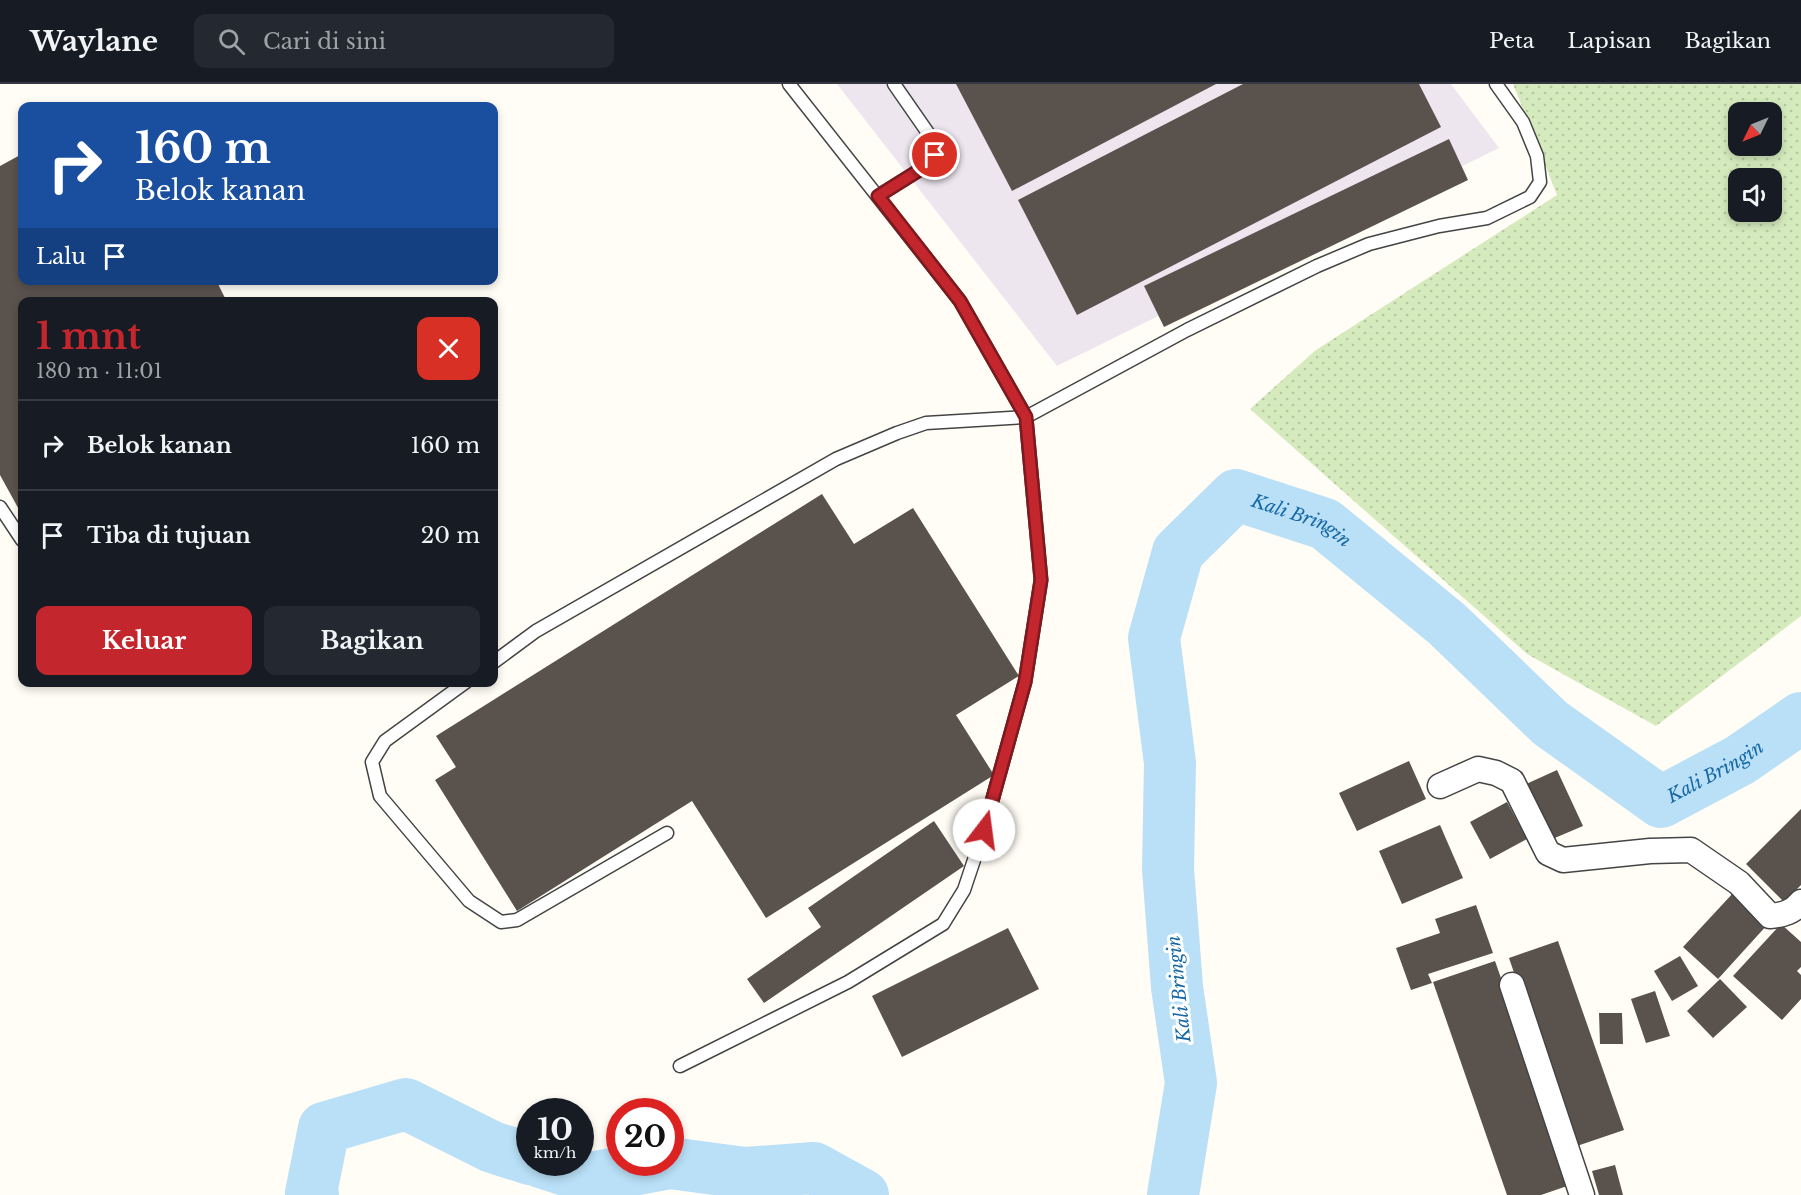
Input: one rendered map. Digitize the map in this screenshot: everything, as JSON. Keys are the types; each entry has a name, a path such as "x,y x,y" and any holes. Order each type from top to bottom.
{"street":[{"path":"1440,786 1478,769 1496,773 1512,781 1548,852 1563,860 1650,851 1691,850 1739,883 1770,916 1784,915 1797,908 1801,902"},
{"path":"1512,985 1582,1195"}],"lane":[{"path":"680,1066 848,982 943,924 964,890 984,830 1025,682 1041,580 1026,417 960,301 789,84"},
{"path":"878,196 926,166 935,155 935,143 894,84"},
{"path":"498,659 536,632 836,459 926,423 1026,417 1187,330 1317,266 1369,244 1439,226 1487,218 1530,197 1540,182 1537,156 1523,122 1496,84"},
{"path":"0,507 18,534"},
{"path":"459,687 385,741 372,762 380,796 469,901 501,922 517,920 667,833"}],"shaded area":[{"path":"837,84 1451,84 1499,148 1057,366"}],"green space":[{"path":"1513,84 1801,84 1801,616 1656,726 1527,654 1250,409 1316,350 1557,195"}],"building":[{"path":"956,84 1216,84 1012,191"},
{"path":"1243,84 1419,84 1441,127 1077,315 1018,200"},
{"path":"1449,139 1468,180 1164,327 1144,286"},
{"path":"18,156 18,285 218,285 224,297 18,297 18,508 0,475 0,166"},
{"path":"822,494 854,544 913,508 1019,676 956,715 994,775 766,918 692,801 517,911 435,780 456,767 436,736"},
{"path":"1409,761 1426,799 1357,831 1339,793"},
{"path":"1557,770 1583,826 1550,840 1524,785"},
{"path":"1507,802 1527,839 1490,859 1470,822"},
{"path":"1801,809 1801,885 1784,902 1746,864"},
{"path":"934,821 964,866 764,1003 747,979 821,927 808,908"},
{"path":"1440,825 1463,878 1402,904 1379,851"},
{"path":"1734,892 1768,924 1718,979 1683,947"},
{"path":"1476,905 1493,953 1428,974 1432,983 1411,990 1396,948 1440,933 1435,919"},
{"path":"1781,924 1801,942 1801,967 1797,971 1801,975 1801,999 1782,1020 1733,976"},
{"path":"1008,928 1039,989 902,1057 872,996"},
{"path":"1558,941 1624,1130 1574,1147 1509,958"},
{"path":"1680,956 1698,986 1672,1001 1654,971"},
{"path":"1495,961 1573,1184 1541,1195 1507,1195 1433,982"},
{"path":"1720,979 1747,1007 1713,1038 1687,1011"},
{"path":"1655,991 1670,1036 1646,1043 1631,999"},
{"path":"1599,1013 1622,1013 1623,1044 1600,1044"},
{"path":"1615,1165 1623,1195 1599,1195 1592,1171"}],"waterway":[{"name":"Kali Bringin","path":"1173,1195 1191,1083 1177,987 1168,869 1170,763 1154,638 1178,552 1236,495 1325,524 1447,624 1550,723 1661,802 1740,760 1801,718"},
{"name":"Kali Bringin","path":"313,1195 311,1193 324,1128 406,1104 492,1147 516,1155"},
{"name":"Kali Bringin","path":"584,1176 590,1178 670,1163 745,1173 814,1168 863,1195"}],"route":[{"path":"935,155 926,166 878,196 960,301 1026,417 1041,580 1025,682 984,830"}]}
